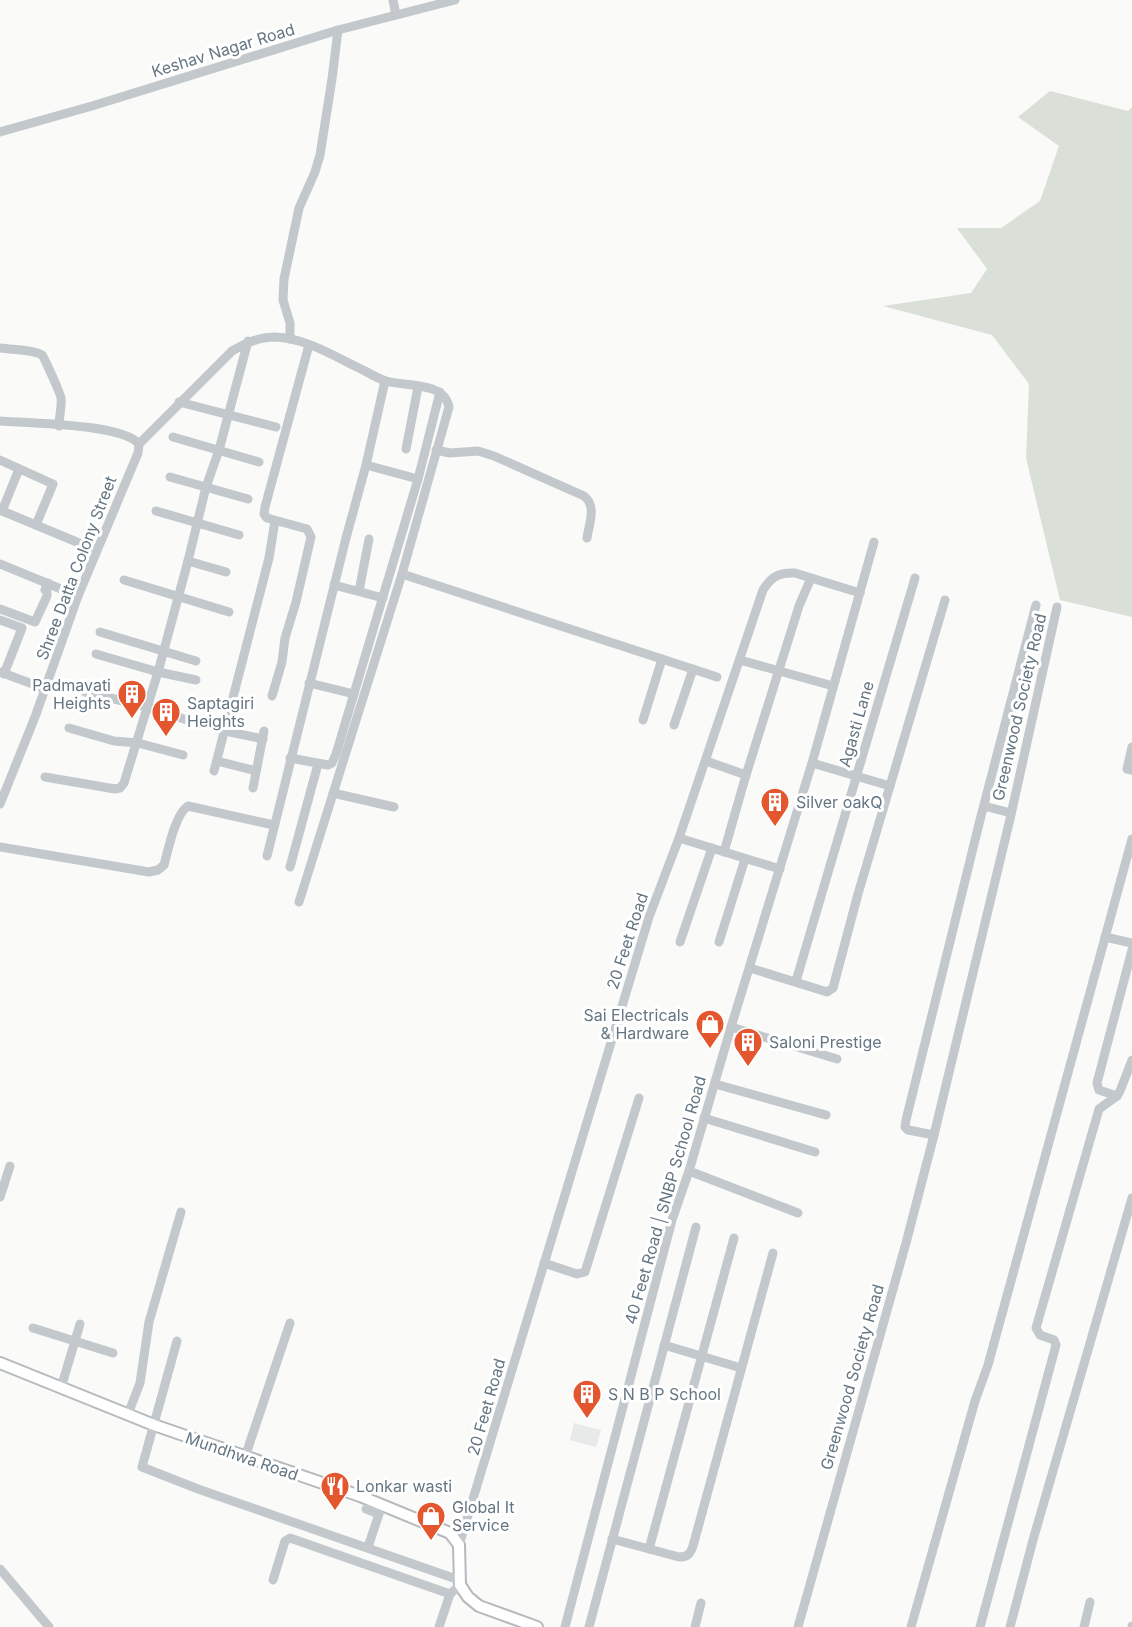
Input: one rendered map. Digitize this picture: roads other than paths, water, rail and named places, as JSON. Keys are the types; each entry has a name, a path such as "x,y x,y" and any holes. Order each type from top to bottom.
{"main road":[{"name":"Mundhwa Road","path":"0,1363 154,1425 360,1496 450,1533 459,1545"},
{"path":"459,1545 459,1583 468,1597 479,1606 533,1626"}],"street":[{"path":"393,0 396,15"},
{"name":"Keshav Nagar Road","path":"0,132 338,30 455,0"},
{"path":"290,339 290,323 283,300 284,279 296,216 320,155 338,30"},
{"path":"0,421 110,431 135,440 139,444 232,351 248,341 274,337 309,345 385,381 440,392 447,399 449,407 402,574 299,902"},
{"path":"45,777 115,789 120,788 124,783 148,708 206,487 219,450 248,341"},
{"path":"272,696 311,537 307,529 275,521 264,514 309,345"},
{"path":"0,348 36,353 47,361 53,381 60,389 62,396 58,426"},
{"path":"267,856 366,465 385,381"},
{"path":"406,449 418,387"},
{"path":"290,758 328,765 334,760 418,479 440,392"},
{"path":"179,402 276,427"},
{"path":"173,437 259,462"},
{"name":"Shree Datta Colony Street","path":"0,804 46,689 96,550 138,453 139,444"},
{"path":"436,450 450,453 478,451 584,496 591,503 592,508 587,538"},
{"path":"0,460 53,484 36,525"},
{"path":"366,465 418,479"},
{"path":"19,469 1,511 96,550"},
{"path":"170,477 248,499"},
{"path":"156,511 239,535"},
{"path":"214,771 269,558 275,521"},
{"path":"359,591 369,539"},
{"name":"40 Feet Road | SNBP School Road","path":"565,1627 672,1220 689,1171 730,1027 812,763 874,542"},
{"path":"188,561 226,572"},
{"path":"0,564 78,596"},
{"name":"20 Feet Road","path":"459,1545 649,917 706,761 763,590 769,581 779,574 787,573 860,593"},
{"path":"402,574 717,677"},
{"path":"724,852 799,606 811,578"},
{"name":"Agasti Lane","path":"796,981 915,578"},
{"path":"124,580 229,612"},
{"path":"0,609 35,622 47,596 45,590 48,583"},
{"path":"334,585 383,598"},
{"path":"750,968 827,992 834,988 858,894 945,600"},
{"name":"Greenwood Society Road","path":"934,1135 908,1130 905,1126 906,1120 1036,605"},
{"name":"Greenwood Society Road","path":"798,1627 934,1135 1011,813 1057,607"},
{"path":"0,620 22,628 2,673 46,689"},
{"path":"100,632 196,661"},
{"path":"96,654 158,672 196,680"},
{"path":"643,720 662,659"},
{"path":"740,660 833,686"},
{"path":"674,725 693,669"},
{"path":"309,683 354,694"},
{"path":"85,692 196,723"},
{"path":"69,728 114,741 138,743 183,755"},
{"path":"225,731 263,735 253,788"},
{"path":"1132,747 1127,769 1132,770"},
{"path":"217,761 256,771"},
{"path":"706,761 746,775"},
{"path":"812,763 890,786"},
{"path":"290,867 318,764"},
{"path":"333,793 394,807"},
{"path":"0,847 149,872 164,865 179,818 183,809 188,806 274,825"},
{"name":"Greenwood Society Road","path":"984,806 1011,813"},
{"path":"679,838 780,869"},
{"path":"910,1627 975,1401 988,1365 1132,839"},
{"path":"680,942 712,848"},
{"path":"719,942 745,859"},
{"path":"1105,937 1132,943"},
{"path":"1117,1096 1099,1090 1097,1083 1132,950"},
{"path":"730,1027 837,1059"},
{"path":"980,1627 1056,1345 1054,1340 1040,1335 1036,1328 1099,1109 1117,1096 1125,1083 1132,1060"},
{"path":"715,1084 826,1115"},
{"path":"544,1263 577,1274 585,1272 639,1098"},
{"path":"704,1118 814,1152"},
{"path":"0,1197 10,1166"},
{"path":"689,1171 798,1213"},
{"path":"1010,1627 1132,1198"},
{"path":"128,1414 140,1383 148,1322 181,1212"},
{"path":"589,1627 696,1227"},
{"path":"650,1549 734,1238"},
{"path":"612,1539 679,1557 689,1555 773,1253"},
{"path":"245,1457 290,1323"},
{"path":"61,1388 80,1324"},
{"path":"33,1328 113,1353"},
{"path":"177,1341 142,1467 198,1489 368,1547 459,1583 450,1594 439,1627"},
{"path":"664,1345 741,1368"},
{"path":"366,1509 379,1514 368,1547"},
{"path":"273,1580 285,1541 290,1538 450,1594"},
{"path":"0,1569 49,1627"},
{"path":"1084,1627 1090,1602"},
{"path":"695,1627 701,1603"}],"place":[{"name":"Padmavati Heights","path":"132,720"},
{"name":"Saptagiri Heights","path":"166,738"},
{"name":"Silver oakQ","path":"775,828"},
{"name":"Sai Electricals & Hardware","path":"710,1050"},
{"name":"Saloni Prestige","path":"748,1068"},
{"name":"S N B P School","path":"587,1420"},
{"name":"Lonkar wasti","path":"335,1512"},
{"name":"Global It Service","path":"431,1542"}]}
